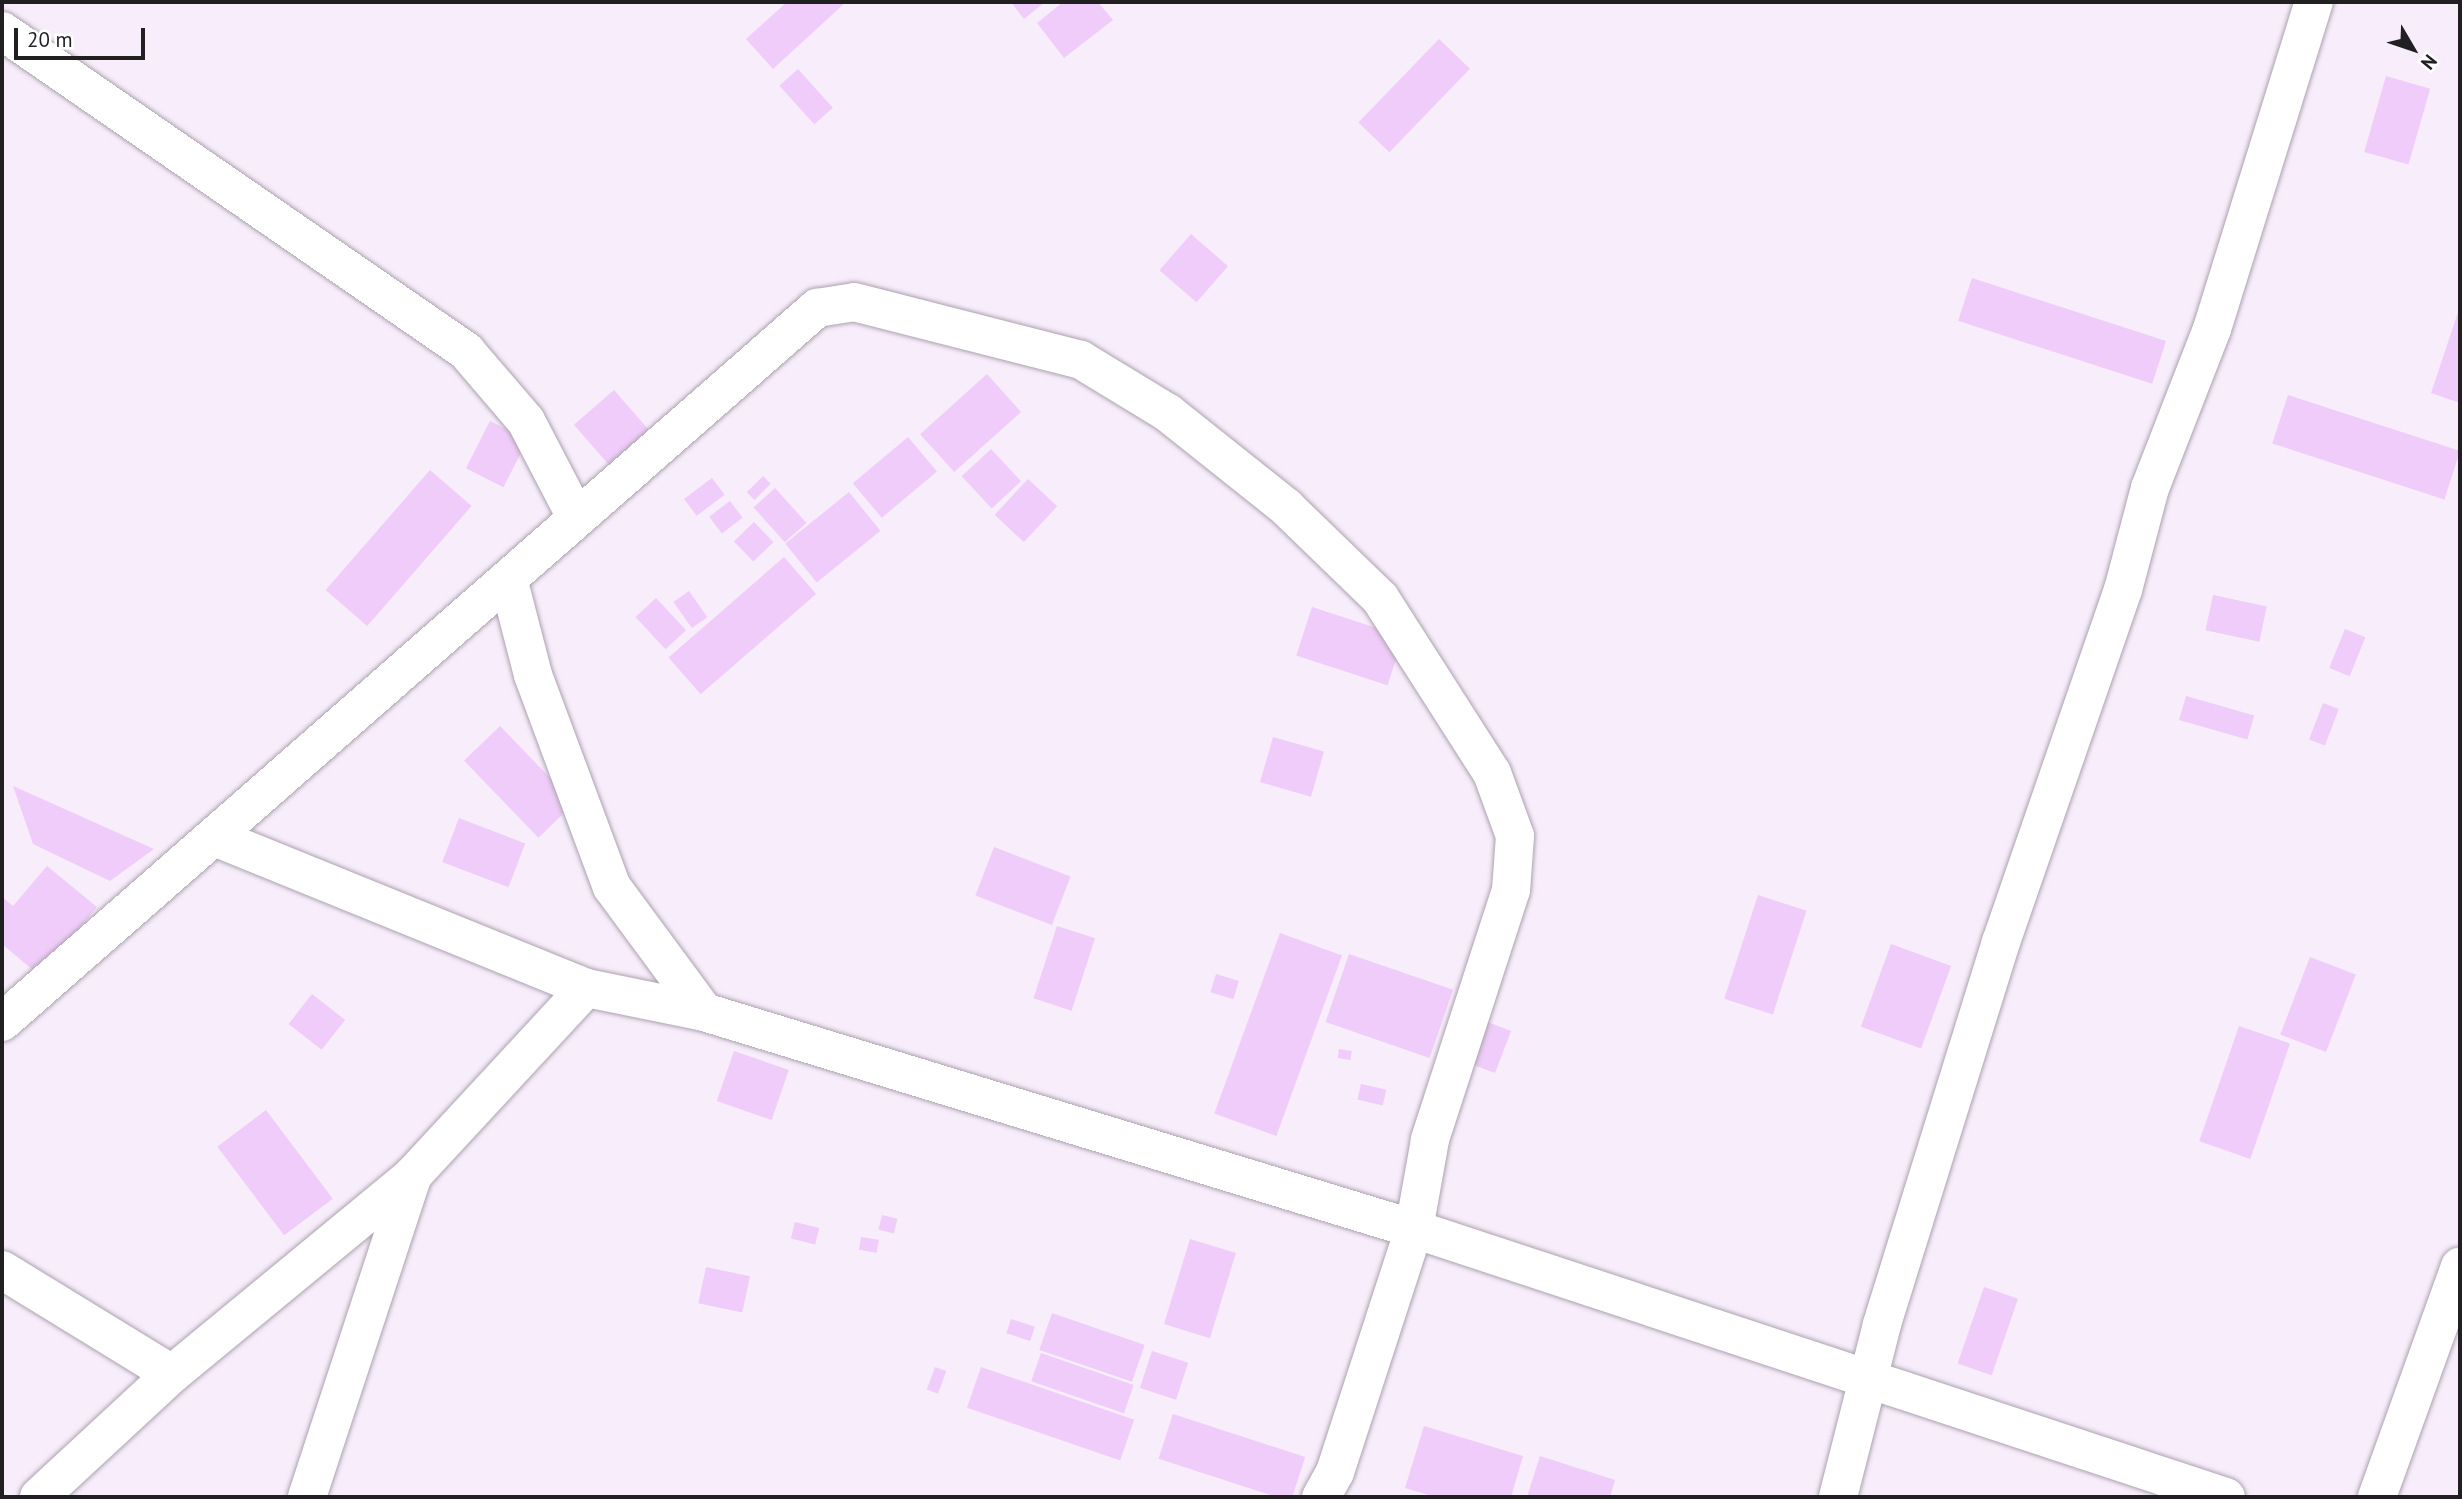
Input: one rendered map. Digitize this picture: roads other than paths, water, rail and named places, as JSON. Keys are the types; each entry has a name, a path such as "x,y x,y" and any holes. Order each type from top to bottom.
{"street":[{"path":"1838,1497 1882,1324 2001,942 2123,590 2150,488 2212,329 2314,2"},
{"path":"2,31 466,351 526,421 576,517"},
{"path":"2,1023 509,582 576,517 817,308 837,301 987,333 1081,360 1168,413 1322,537 1411,639 1492,773 1515,836 1511,890 1430,1140 1414,1229 1335,1472 1321,1497"},
{"path":"509,582 533,675 612,887 704,1012"},
{"path":"217,838 586,988 704,1012 1414,1229 1643,1301 1869,1382 2226,1497"},
{"path":"39,1497 172,1374 413,1175 586,988"},
{"path":"307,1497 413,1175"},
{"path":"2377,1497 2460,1268"},
{"path":"2,1270 172,1374"}]}
